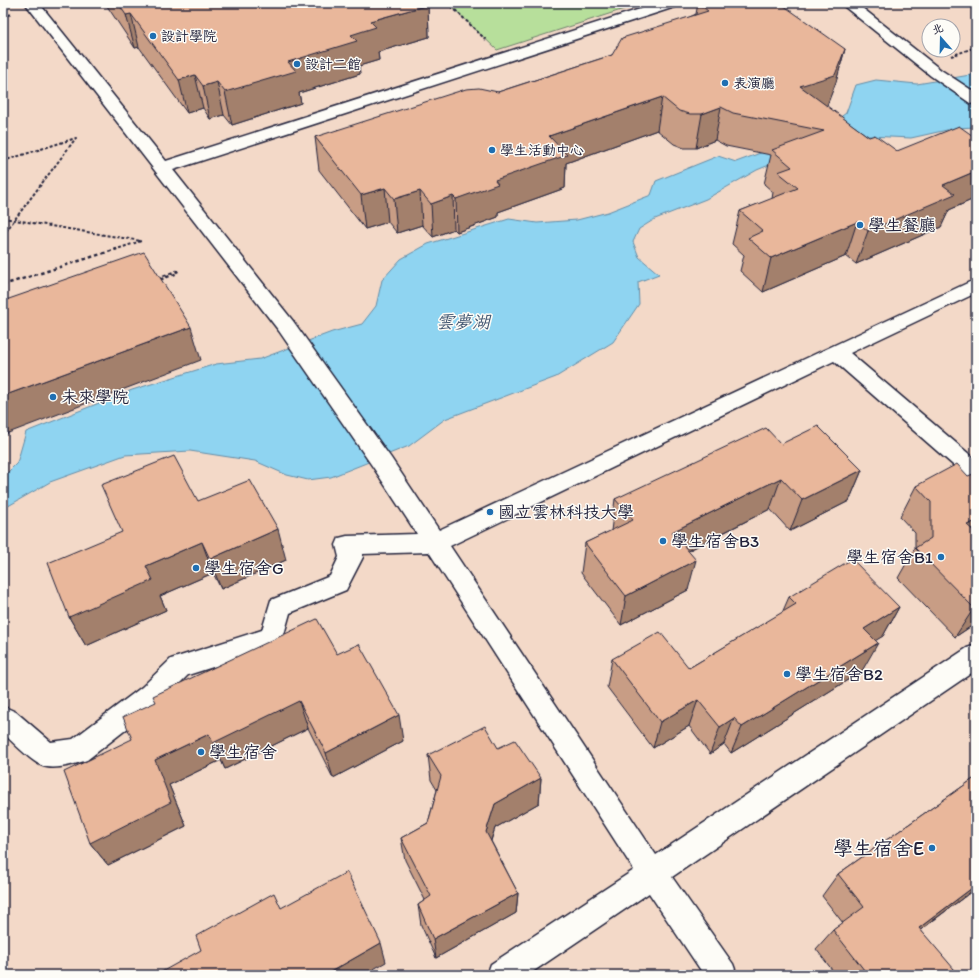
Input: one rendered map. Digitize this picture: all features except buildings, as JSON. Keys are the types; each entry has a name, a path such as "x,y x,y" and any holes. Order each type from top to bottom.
{"street":[{"path":"32,3 286,326 382,464 652,873 722,975"},
{"path":"162,168 673,3"},
{"path":"847,3 936,73 976,100"},
{"path":"7,720 47,755 78,751 151,695 180,667 272,637 279,608 338,583 351,557 347,545 434,543 976,285"},
{"path":"836,352 976,472"},
{"path":"502,975 976,656"}],"path":[{"path":"448,3 490,44"},
{"path":"3,161 76,138 3,235"},
{"path":"3,218 141,241 3,285"},
{"path":"177,271 178,273 155,280 177,271"}],"shaded area":[{"name":"國立雲林科技大學","path":"3,3 976,3 976,975 3,975"}],"green space":[{"path":"448,3 643,3 497,50"}],"water":[{"name":"雲夢湖","path":"976,74 976,127 956,128 911,138 869,136 818,145 757,170 706,199 655,219 639,229 633,242 639,257 659,274 638,282 639,304 613,342 556,377 445,419 409,446 331,477 308,480 287,475 255,461 190,451 125,455 50,482 3,509 3,477 17,463 26,432 132,390 216,364 260,359 332,332 362,324 376,306 382,280 401,259 428,244 509,219 537,223 577,220 608,212 651,195 656,181 718,156 736,162 823,130 846,113 856,85 876,80 917,84"}],"place":[{"name":"設計學院","path":"153,36"},
{"name":"設計二館","path":"297,64"},
{"name":"表演廳","path":"725,83"},
{"name":"學生活動中心","path":"492,150"},
{"name":"學生餐廳","path":"860,225"},
{"name":"未來學院","path":"53,397"},
{"name":"國立雲林科技大學","path":"490,512"},
{"name":"學生宿舍B3","path":"663,541"},
{"name":"學生宿舍B1","path":"941,557"},
{"name":"學生宿舍G","path":"196,568"},
{"name":"學生宿舍B2","path":"787,674"},
{"name":"學生宿舍","path":"201,752"},
{"name":"學生宿舍E","path":"932,848"}]}
